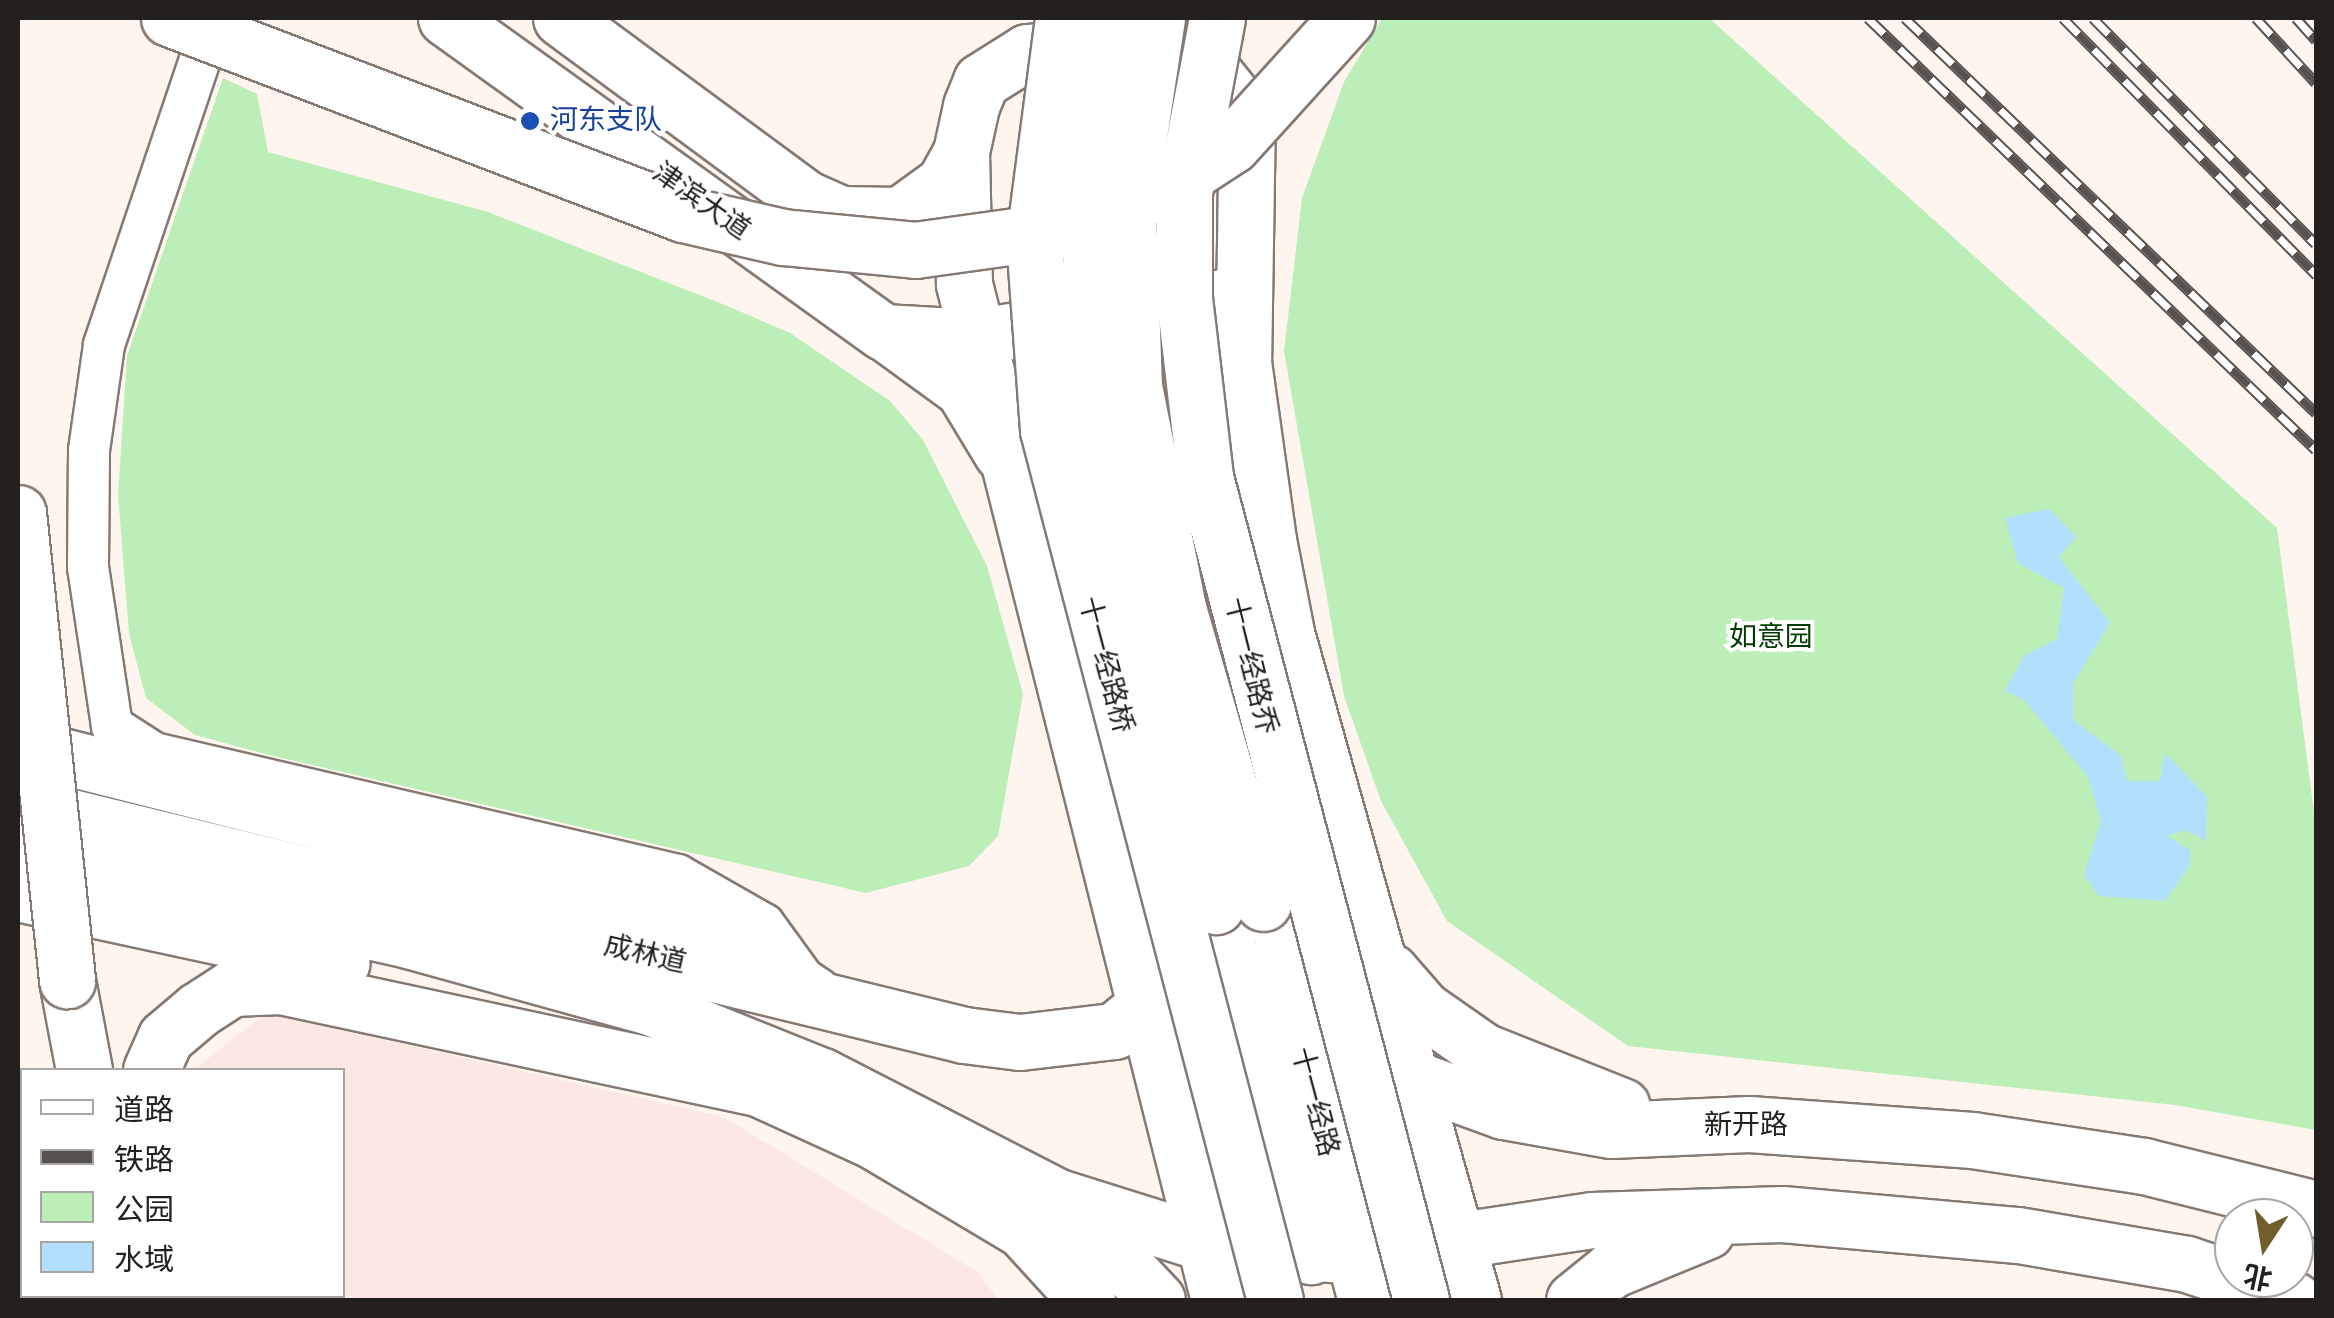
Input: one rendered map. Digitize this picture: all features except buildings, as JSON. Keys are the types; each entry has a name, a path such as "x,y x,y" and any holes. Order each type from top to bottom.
{"main road":[{"path":"170,18 683,214 783,237 915,250 1066,230 1163,190 1232,144 1348,18"},
{"name":"津滨大道","path":"446,18 963,390 1003,458"},
{"path":"561,18 806,198 841,214 900,215 944,183 962,152 982,80 1027,52 1130,53 1217,76 1247,114 1252,148 1242,294 1256,470 1286,633 1420,1087 1474,1300"},
{"name":"十一经路桥","path":"1062,18 1034,239 1048,430 1274,1300"},
{"name":"十一经路桥","path":"1114,18 1092,152 1088,367 1108,491 1239,904"},
{"path":"1158,18 1128,208 1134,386 1239,904"},
{"name":"十一经路乔","path":"1217,18 1184,192 1184,298 1206,476 1422,1300"},
{"path":"962,152 973,338 1148,1009 1219,1300"},
{"path":"883,332 973,338 1242,294"},
{"path":"18,514 67,980 84,1068"},
{"path":"18,745 232,781 661,911 734,941 815,995"},
{"name":"成林道","path":"18,804 1020,1042 1114,1031 1148,1009 1201,943 1239,904"},
{"name":"成林道","path":"18,852 538,973 822,1076 1054,1196"},
{"path":"18,893 652,1032 822,1076"},
{"name":"新开路","path":"1239,904 1338,1025 1420,1087 1552,1124 1749,1124 1972,1140 2144,1166 2316,1209"},
{"name":"十一经路","path":"1239,904 1344,1271"},
{"path":"1381,960 1453,1033 1556,1086 1648,1112 1749,1124"},
{"path":"538,973 760,1089 872,1140 1022,1230 1087,1300"},
{"path":"152,1068 165,1038 232,988 281,986 760,1089"},
{"path":"1054,1196 1205,1244 1344,1271 1592,1220 1782,1214 2074,1244 2187,1264 2294,1300"},
{"path":"1054,1196 1123,1256 1156,1300"},
{"path":"1574,1300 1659,1245 1782,1214"}],"street":[{"path":"214,18 104,344 89,451 88,567 112,726 154,753 232,781"}],"shaded area":[{"path":"266,1013 724,1117 979,1273 998,1300 255,1300 345,1298 345,1068 196,1068"}],"green space":[{"name":"如意园","path":"1382,18 1709,18 2277,528 2316,828 2316,1130 2175,1105 1628,1046 1447,921 1381,801 1344,696 1284,351 1302,198 1344,82"},
{"path":"223,78 257,94 268,152 488,212 725,305 790,333 890,401 923,440 987,566 1023,694 998,836 969,866 866,893 195,735 146,698 129,634 118,495 127,356"}],"water":[{"path":"2049,509 2076,537 2059,557 2110,623 2073,683 2073,720 2121,756 2127,781 2160,781 2165,753 2207,797 2206,841 2185,830 2167,836 2190,850 2190,865 2165,901 2099,896 2084,875 2101,821 2088,777 2025,701 2005,690 2025,655 2057,639 2064,588 2018,563 2005,518"}],"railway":[{"path":"1868,18 2316,450"},
{"path":"1905,18 2316,413"},
{"path":"2063,18 2316,275"},
{"path":"2093,18 2316,244"},
{"path":"2256,18 2316,83"},
{"path":"2296,18 2316,40"},
{"path":"18,1285 20,1290"}],"place":[{"name":"河东支队","path":"530,121"}]}
